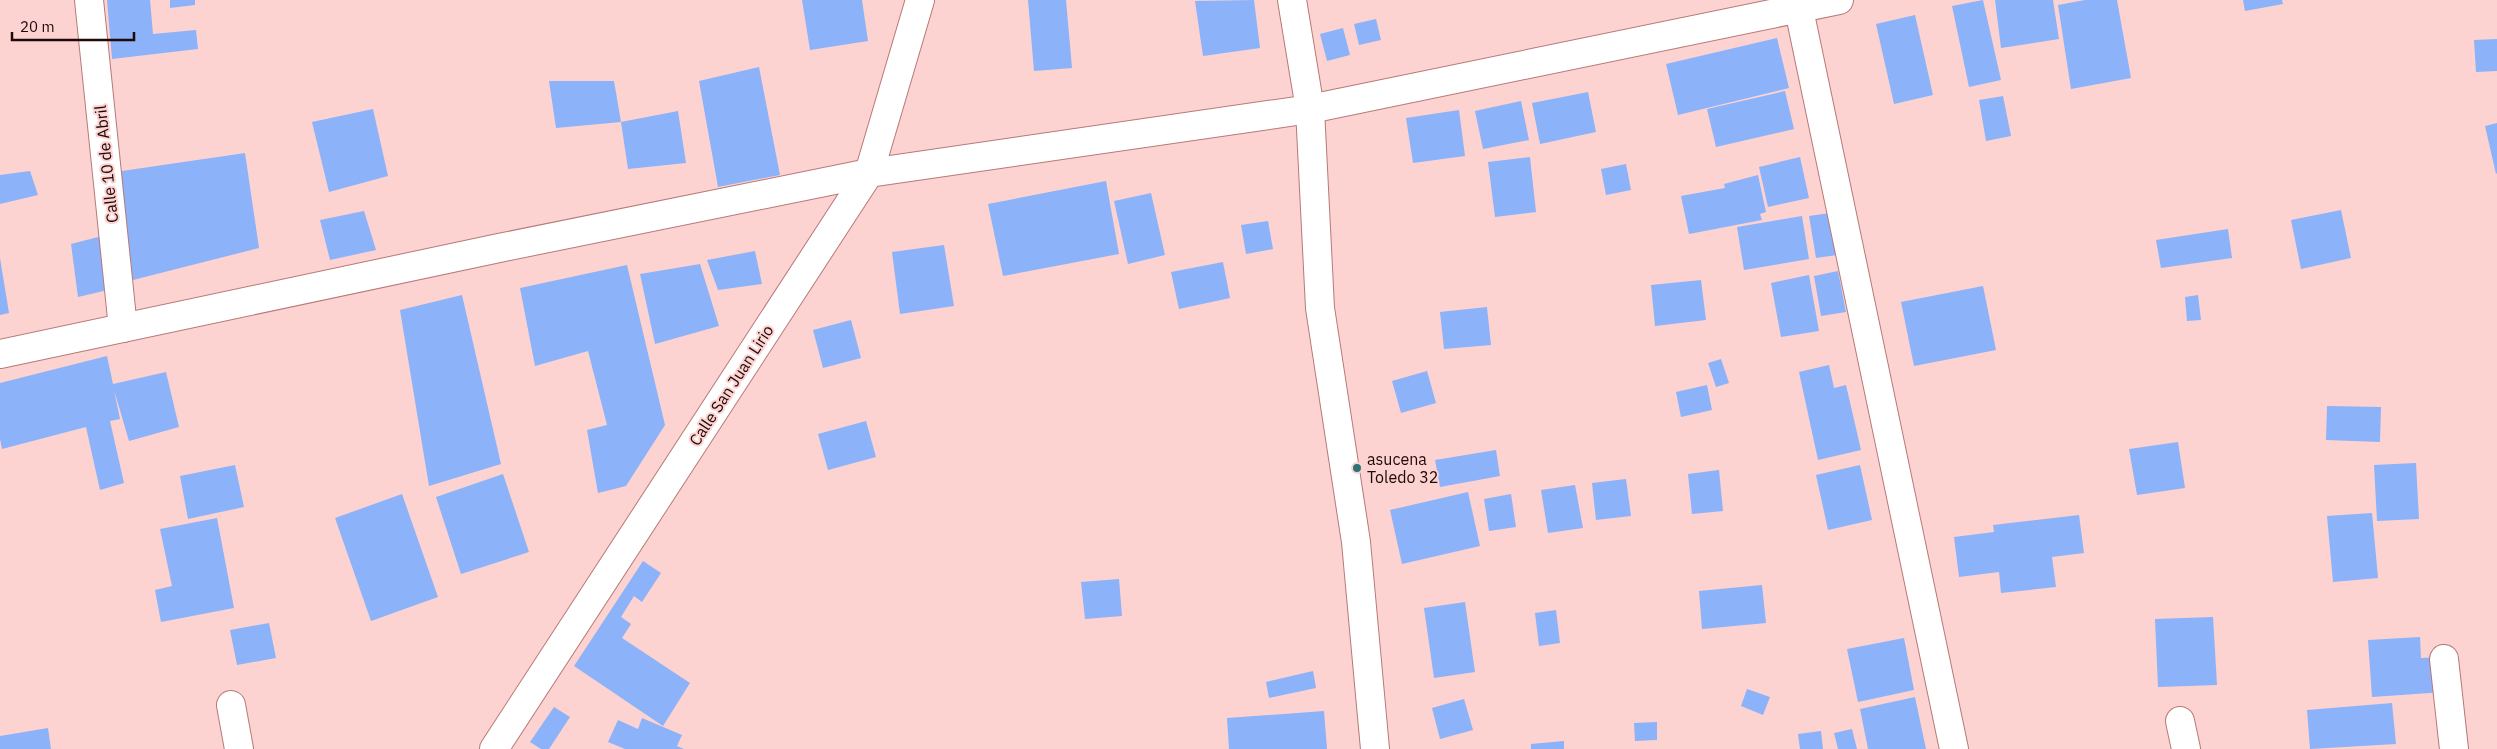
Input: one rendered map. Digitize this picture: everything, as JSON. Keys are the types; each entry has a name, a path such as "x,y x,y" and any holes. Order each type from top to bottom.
{"street":[{"name":"Calle 10 de Abril","path":"89,0 123,328"},
{"name":"Calle San Juan Lirio","path":"494,749 869,173 920,0"},
{"path":"1292,0 1310,109 1320,308 1356,542 1375,749"},
{"path":"0,354 500,248 869,173 1310,109 1798,4 1839,0"},
{"path":"1798,4 1954,749"},
{"path":"2444,659 2454,749"},
{"path":"231,705 239,749"},
{"path":"2180,722 2186,749"}],"building":[{"path":"107,0 150,0 153,34 196,30 198,49 112,59"},
{"path":"170,0 195,0 195,5 170,8"},
{"path":"802,0 862,0 868,41 810,50"},
{"path":"1028,0 1066,0 1072,68 1034,71"},
{"path":"1254,0 1260,48 1203,56 1195,1"},
{"path":"1983,0 2001,80 1969,87 1952,6"},
{"path":"1995,0 2053,0 2059,39 2001,48"},
{"path":"2085,0 2117,0 2131,78 2071,89 2058,5"},
{"path":"2243,0 2282,0 2283,4 2245,11"},
{"path":"1915,15 1933,95 1894,104 1876,24"},
{"path":"1376,19 1381,40 1359,45 1354,24"},
{"path":"1343,28 1350,55 1327,61 1320,34"},
{"path":"1777,38 1789,88 1678,115 1666,64"},
{"path":"2497,39 2497,71 2476,72 2474,40"},
{"path":"759,67 780,175 718,187 699,81"},
{"path":"549,81 614,81 621,122 556,128"},
{"path":"1785,91 1794,129 1716,147 1707,109"},
{"path":"1588,92 1596,132 1540,144 1532,103"},
{"path":"2003,96 2011,136 1986,141 1979,100"},
{"path":"1521,101 1529,140 1483,149 1475,111"},
{"path":"373,109 388,176 329,192 312,122"},
{"path":"1459,110 1465,156 1413,163 1406,118"},
{"path":"678,111 686,163 628,169 621,122"},
{"path":"2497,123 2497,173 2496,174 2485,126"},
{"path":"245,153 259,248 133,280 115,172"},
{"path":"1530,157 1536,212 1495,217 1488,162"},
{"path":"1800,157 1809,198 1768,207 1759,167"},
{"path":"1626,164 1631,190 1606,195 1601,169"},
{"path":"30,171 38,195 0,204 0,175"},
{"path":"1758,175 1766,212 1760,214 1762,220 1689,234 1681,196 1725,188 1724,184"},
{"path":"1106,181 1119,254 1003,276 988,204"},
{"path":"1151,193 1165,255 1128,264 1114,201"},
{"path":"2341,210 2351,258 2301,269 2291,220"},
{"path":"364,211 376,250 330,260 320,220"},
{"path":"1830,213 1837,255 1816,258 1809,216"},
{"path":"1802,216 1809,259 1744,270 1737,227"},
{"path":"1268,221 1273,249 1246,254 1241,225"},
{"path":"2228,229 2232,258 2161,268 2156,240"},
{"path":"102,236 108,290 78,297 71,244"},
{"path":"944,245 954,306 900,314 892,252"},
{"path":"755,251 762,284 718,290 707,260"},
{"path":"0,258 9,313 0,315"},
{"path":"1223,262 1230,298 1179,309 1171,272"},
{"path":"700,264 719,326 655,344 640,274"},
{"path":"627,265 665,425 626,486 598,493 587,430 607,425 588,351 535,366 520,288"},
{"path":"1838,271 1846,312 1821,316 1814,276"},
{"path":"1809,275 1819,331 1781,337 1771,283"},
{"path":"1701,280 1706,320 1655,326 1651,285"},
{"path":"1983,286 1996,350 1914,366 1901,302"},
{"path":"462,295 501,464 429,486 400,310"},
{"path":"2198,295 2201,320 2187,321 2185,297"},
{"path":"1487,307 1491,345 1444,349 1440,312"},
{"path":"851,320 861,358 823,368 813,330"},
{"path":"107,356 113,384 166,372 179,427 129,441 114,390 120,419 110,421 124,483 100,490 86,427 2,449 0,439 0,383"},
{"path":"1721,359 1729,383 1716,387 1708,363"},
{"path":"1829,365 1834,388 1846,385 1861,450 1818,460 1799,372"},
{"path":"1427,371 1436,403 1401,413 1392,381"},
{"path":"1707,385 1712,410 1681,417 1676,392"},
{"path":"2327,406 2381,407 2380,442 2326,440"},
{"path":"866,421 876,457 828,470 818,434"},
{"path":"2178,442 2185,488 2137,495 2129,449"},
{"path":"1496,450 1500,476 1440,487 1435,460"},
{"path":"2416,463 2419,519 2377,521 2374,465"},
{"path":"235,465 244,507 188,519 180,476"},
{"path":"1860,465 1872,520 1828,530 1816,475"},
{"path":"1719,470 1723,511 1692,514 1688,474"},
{"path":"503,474 529,552 461,574 436,497"},
{"path":"1626,479 1631,516 1596,520 1592,483"},
{"path":"1575,485 1583,528 1548,533 1541,490"},
{"path":"1468,492 1480,546 1402,564 1390,510"},
{"path":"402,494 438,597 371,621 335,518"},
{"path":"1511,494 1516,527 1489,531 1484,499"},
{"path":"2372,513 2378,578 2333,582 2327,516"},
{"path":"2079,515 2084,553 2052,557 2056,587 2001,593 1999,572 1959,577 1954,537 1994,532 1993,525"},
{"path":"217,518 234,608 161,622 155,590 172,586 160,529"},
{"path":"643,561 661,573 642,602 634,596 621,617 631,624 622,638 690,683 663,726 574,666"},
{"path":"1119,579 1122,616 1085,619 1081,582"},
{"path":"1762,585 1766,623 1702,629 1699,591"},
{"path":"1465,602 1475,672 1434,678 1424,608"},
{"path":"1556,610 1560,643 1539,646 1535,613"},
{"path":"2213,617 2217,685 2158,687 2155,619"},
{"path":"269,623 276,658 237,665 230,630"},
{"path":"2420,637 2421,658 2442,657 2444,692 2372,697 2368,640"},
{"path":"1904,638 1914,690 1858,702 1847,649"},
{"path":"1313,671 1316,688 1269,698 1266,682"},
{"path":"1747,689 1770,697 1763,715 1741,706"},
{"path":"1915,697 1926,749 1868,749 1860,709"},
{"path":"1464,699 1473,730 1440,739 1432,708"},
{"path":"2392,703 2396,744 2310,749 2307,710"},
{"path":"554,707 570,717 549,749 541,749 530,742"},
{"path":"1324,711 1327,749 1229,749 1227,718"},
{"path":"642,718 682,735 677,746 684,749 625,749 608,742 618,720 638,729"},
{"path":"1657,722 1657,740 1635,741 1634,723"},
{"path":"48,728 51,749 0,749 0,736"},
{"path":"1852,729 1857,749 1838,749 1834,733"},
{"path":"1821,731 1823,749 1800,749 1798,734"},
{"path":"1564,741 1564,749 1531,749 1531,744"}],"place":[{"name":"asucena Toledo 32","path":"1357,468"}]}
